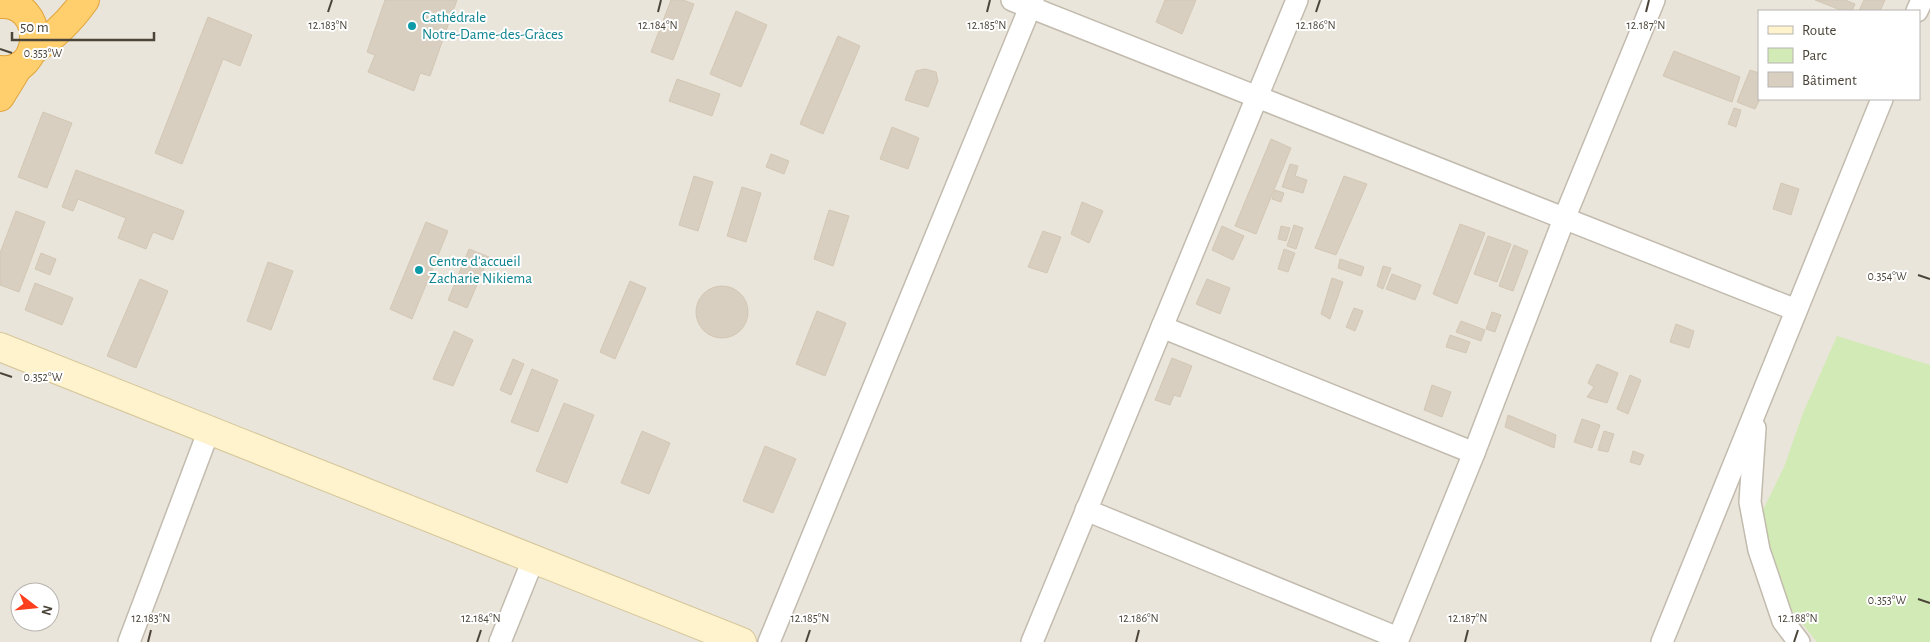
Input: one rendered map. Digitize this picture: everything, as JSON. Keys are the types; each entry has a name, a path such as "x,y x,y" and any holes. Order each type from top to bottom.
{"highway":[{"path":"17,62 48,41 63,27 85,0"},
{"path":"0,98 17,62 35,40 34,28 29,18 22,10 11,3"}],"street":[{"path":"1032,642 1297,0"},
{"path":"1086,510 1397,640 1474,453 1564,220 1654,0"},
{"path":"769,642 1025,2 1564,220 1796,310"},
{"path":"1662,642 1882,100"},
{"path":"1162,327 1474,453"},
{"path":"0,347 742,642"},
{"path":"1756,408 1750,502 1759,550 1783,622 1799,642"},
{"path":"129,642 209,430"},
{"path":"500,642 533,560"}],"shaded area":[{"path":"0,0 1930,0 1930,642 0,642"}],"green space":[{"path":"1837,336 1930,365 1930,642 1817,642 1786,603 1768,563 1763,510 1784,467 1803,413"}],"building":[{"name":"Cathédrale Notre-Dame-des-Gràces","path":"385,0 457,0 430,76 420,73 414,91 368,72 375,55 367,52"},
{"path":"671,0 683,0 694,4 673,60 651,52"},
{"path":"1165,0 1196,0 1182,34 1156,22"},
{"path":"1815,0 1845,0 1855,4 1852,10 1840,10"},
{"path":"1864,0 1885,0 1880,10 1859,10"},
{"path":"736,11 767,25 741,87 710,74"},
{"path":"208,17 252,35 240,66 223,59 182,164 155,153"},
{"path":"838,36 860,46 823,134 800,124"},
{"path":"1674,51 1740,77 1732,102 1663,76"},
{"path":"925,69 936,72 938,81 928,107 905,100 916,71"},
{"path":"1750,70 1758,73 1760,100 1755,109 1737,102"},
{"path":"677,79 720,94 712,116 669,101"},
{"path":"1734,108 1741,110 1736,127 1728,124"},
{"path":"43,112 72,123 47,188 18,177"},
{"path":"892,127 919,138 908,169 880,159"},
{"path":"1271,139 1291,148 1256,234 1235,226"},
{"path":"771,154 789,161 784,174 766,167"},
{"path":"1290,164 1298,166 1295,176 1307,180 1303,193 1282,187"},
{"path":"76,170 184,211 173,240 153,232 146,249 118,238 126,218 78,199 73,211 62,207"},
{"path":"694,176 713,182 698,231 679,225"},
{"path":"1344,176 1367,184 1336,255 1315,248"},
{"path":"1781,183 1799,189 1791,215 1773,209"},
{"path":"742,187 761,193 746,242 727,236"},
{"path":"1275,190 1284,193 1281,202 1272,199"},
{"path":"1082,202 1103,211 1089,243 1071,234"},
{"path":"829,210 849,216 833,266 814,259"},
{"path":"16,211 45,222 19,292 0,285 0,253"},
{"name":"Centre d'accueil Zacharie Nikiema","path":"426,222 448,231 412,319 390,309"},
{"path":"1460,224 1485,233 1457,304 1433,294"},
{"path":"1294,225 1303,228 1296,249 1287,246"},
{"path":"1222,226 1244,236 1233,260 1212,250"},
{"path":"1281,226 1290,228 1286,241 1278,239"},
{"path":"1043,231 1061,237 1047,273 1028,267"},
{"path":"1488,236 1511,244 1497,282 1474,274"},
{"path":"1514,245 1528,251 1513,291 1499,286"},
{"path":"469,249 489,257 467,308 448,300"},
{"path":"1284,249 1295,253 1288,272 1278,269"},
{"path":"41,253 56,259 50,275 35,269"},
{"path":"1340,259 1364,267 1361,276 1338,268"},
{"path":"268,262 293,271 271,330 247,321"},
{"path":"1383,266 1391,268 1383,289 1377,286"},
{"path":"1392,274 1421,285 1415,300 1386,289"},
{"path":"1332,278 1343,282 1330,319 1321,314"},
{"path":"140,279 168,291 136,368 107,356"},
{"path":"1207,279 1230,288 1220,314 1196,304"},
{"path":"630,281 646,288 615,359 600,352"},
{"path":"35,283 73,298 62,325 25,310"},
{"path":"722,286 732,288 740,294 746,302 748,312 746,322 740,330 732,336 722,338 712,336 704,330 698,322 696,312 698,302 704,294 712,288"},
{"path":"1354,308 1363,311 1355,331 1346,327"},
{"path":"817,311 846,323 825,376 796,364"},
{"path":"1492,312 1501,315 1495,332 1486,329"},
{"path":"1461,321 1485,330 1481,341 1456,332"},
{"path":"1676,324 1694,331 1689,348 1670,342"},
{"path":"454,331 473,340 453,386 433,379"},
{"path":"1450,335 1470,342 1466,353 1446,347"},
{"path":"1172,358 1192,366 1180,397 1174,395 1170,405 1155,400"},
{"path":"513,359 524,364 511,395 500,390"},
{"path":"1597,364 1618,373 1607,403 1587,397 1594,387 1588,383"},
{"path":"532,369 558,380 538,432 511,422"},
{"path":"1630,375 1641,380 1628,414 1617,409"},
{"path":"1432,385 1451,392 1442,417 1424,410"},
{"path":"564,403 594,415 567,483 536,471"},
{"path":"1508,415 1556,435 1554,448 1505,427"},
{"path":"1582,419 1600,425 1592,448 1574,442"},
{"path":"642,431 670,443 649,494 621,483"},
{"path":"1604,431 1614,434 1608,452 1598,450"},
{"path":"765,446 796,459 773,513 743,501"},
{"path":"1633,451 1644,455 1640,465 1630,462"}],"place":[{"name":"Cathédrale Notre-Dame-des-Gràces","path":"412,26"},
{"name":"Centre d'accueil Zacharie Nikiema","path":"419,270"}]}
